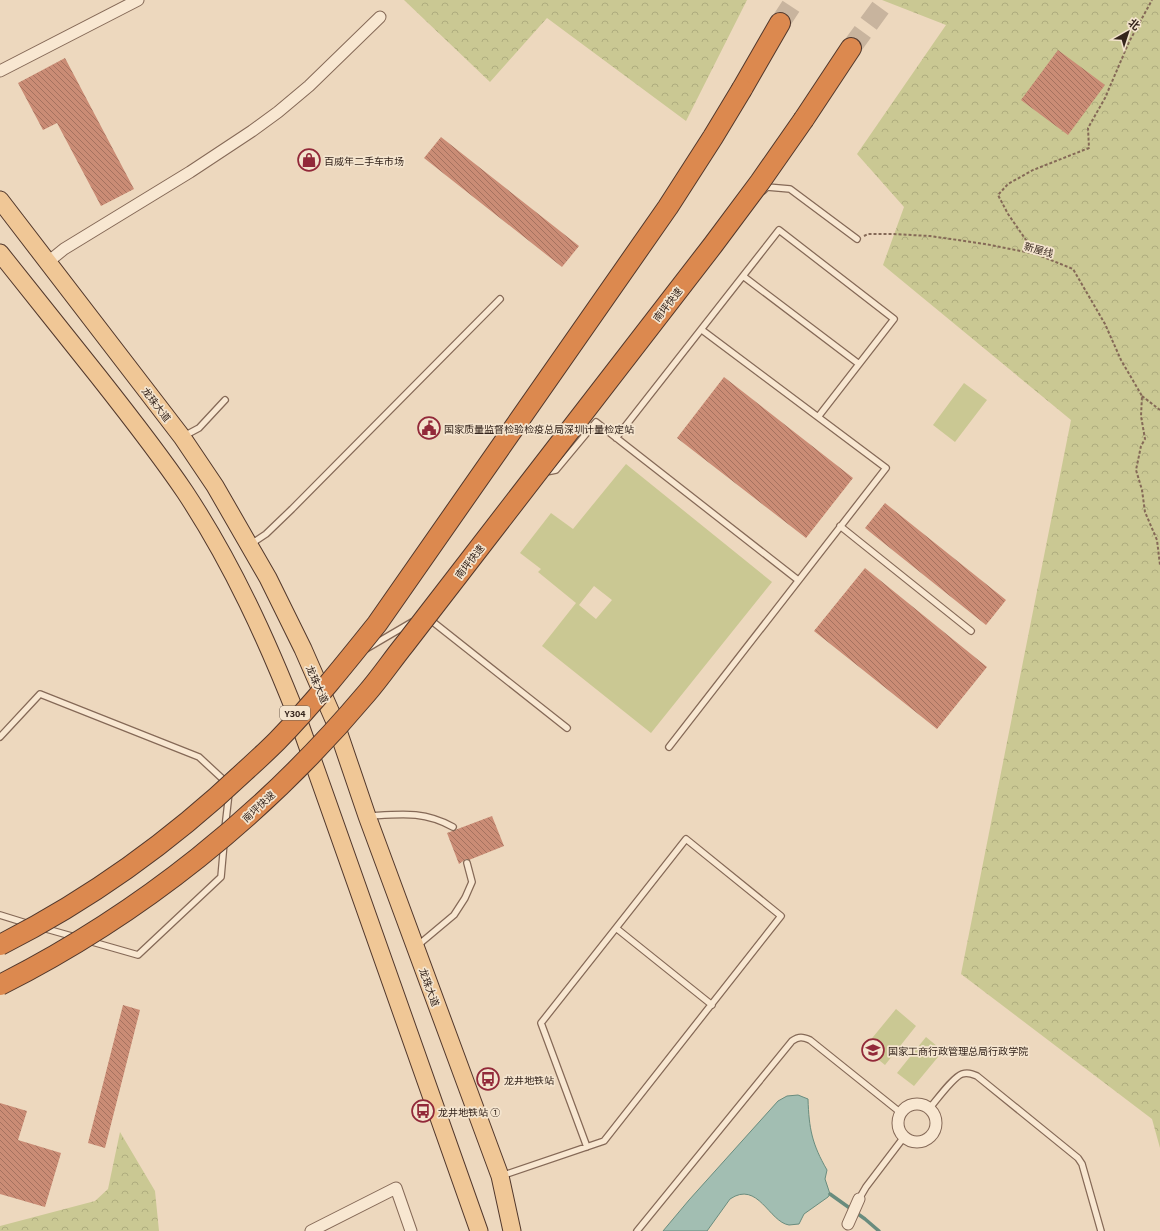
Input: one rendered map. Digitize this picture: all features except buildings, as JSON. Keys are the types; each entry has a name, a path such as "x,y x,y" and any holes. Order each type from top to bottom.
{"highway":[{"path":"0,945 70,906 120,873 175,833 219,796 277,742 328,685 377,624 663,213 713,138 780,23"},
{"name":"南坪快速","path":"0,985 36,967 96,932 195,861 238,825 326,739 366,694 410,638 718,239 804,119 851,48"}],"main road":[{"name":"龙珠大道","path":"0,200 182,437 215,486 323,675 334,722 367,816 500,1176 512,1231"},
{"name":"Y304","path":"0,253 157,451 185,492 210,533 250,607 279,669 300,726 478,1231"}],"street":[{"path":"0,71 138,0"},
{"path":"48,262 64,249 190,172 252,131 309,86 380,17"},
{"path":"915,1104 922,1105 929,1109 935,1118 936,1125 931,1136 926,1140 919,1142 909,1141 900,1133 898,1126 898,1120 901,1113 915,1104"},
{"path":"311,1231 396,1188 411,1231"},
{"path":"847,1228 859,1198"}],"lane":[{"path":"757,199 767,187 790,190 857,239"},
{"path":"616,438 779,230 894,319 818,417"},
{"path":"323,675 411,623 423,614 454,581 542,473 718,249"},
{"path":"743,276 859,364"},
{"path":"249,545 266,534 292,509 500,299"},
{"path":"669,747 886,468 702,330"},
{"path":"182,437 199,428 225,400"},
{"path":"542,473 556,470 596,422 798,580"},
{"path":"840,526 971,631"},
{"path":"423,614 567,728"},
{"path":"0,737 40,694 199,757 229,785 221,877 138,955 0,915"},
{"path":"367,816 409,813 430,817 453,827"},
{"path":"500,1176 604,1141 781,916 686,839 541,1023 587,1146"},
{"path":"416,947 454,915 465,898 472,882 467,863"},
{"path":"616,928 712,1005"},
{"path":"637,1231 796,1038 800,1037 810,1040 901,1113"},
{"path":"929,1109 954,1079 962,1074 970,1073 977,1076 1078,1158 1082,1164 1101,1231"},
{"path":"859,1198 904,1137"}],"path":[{"path":"1036,254 1008,214 998,195 1008,184 1033,170 1090,148 1088,128 1105,98 1129,42 1152,0"},
{"name":"新屋线","path":"857,239 868,234 930,236 985,244 1036,254 1073,269 1105,324 1121,360 1142,396 1160,410"},
{"path":"1142,396 1141,416 1145,439 1141,446 1136,470 1142,490 1145,512 1157,540 1160,564"},
{"path":"1157,540 1160,537"}],"green space":[{"path":"404,0 747,0 686,121 547,18 490,82"},
{"path":"882,0 1160,0 1160,1148 1152,1119 961,974 1071,420 883,265 904,207 857,154 946,25"},
{"path":"964,383 987,400 955,442 933,425"},
{"path":"626,464 772,582 651,733 542,646 576,603 538,572 541,569 520,553 551,513 573,529","holes":["594,586 612,600 596,619 579,605"]},
{"path":"896,1009 916,1026 885,1065 864,1048"},
{"path":"926,1037 943,1051 914,1086 897,1073"},
{"path":"120,1132 155,1191 159,1231 0,1231 0,1226 95,1201 108,1189"}],"shaded area":[{"path":"798,1095 808,1099 812,1136 827,1170 825,1179 830,1194 828,1197 804,1214 799,1224 789,1225 782,1222 756,1198 748,1195 740,1195 730,1199 707,1231 663,1231 778,1101 787,1096"}],"waterway":[{"path":"830,1194 879,1231"}],"tunnel":[{"path":"780,23 795,0"},
{"path":"851,48 886,0"}],"place":[{"name":"百威年二手车市场","path":"309,160"},
{"name":"国家质量监督检验检疫总局深圳计量检定站","path":"429,428"},
{"name":"国家工商行政管理总局行政学院","path":"873,1050"},
{"name":"龙井地铁站","path":"488,1079"},
{"name":"龙井地铁站 ①","path":"423,1111"}]}
